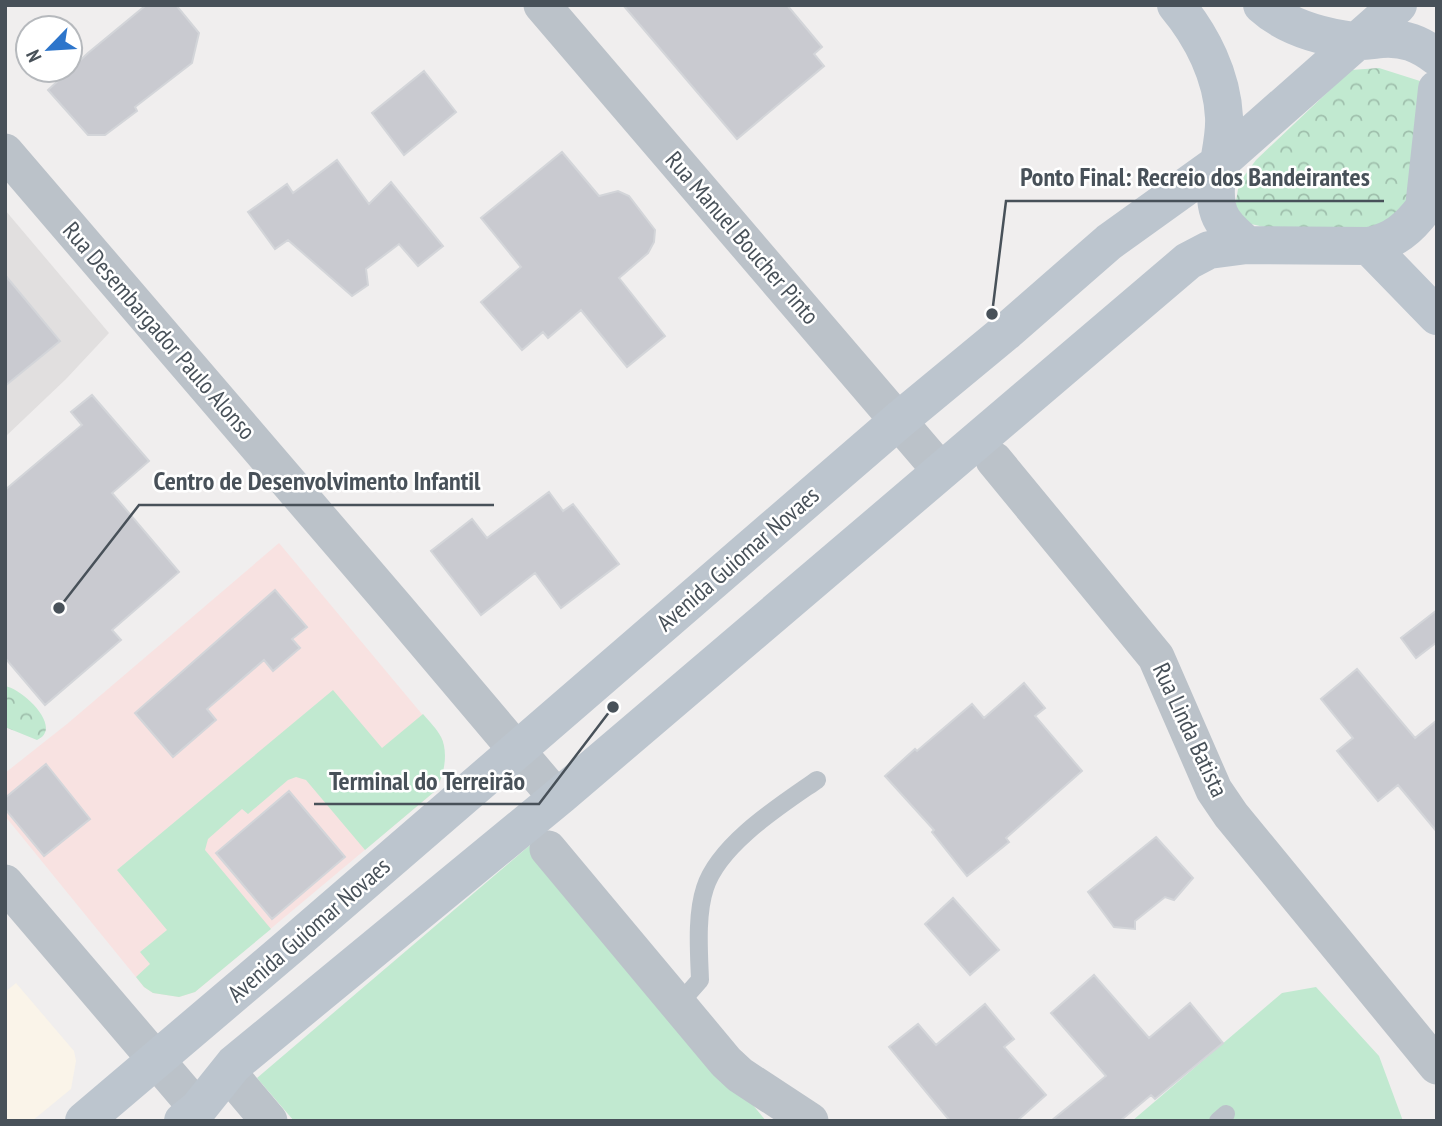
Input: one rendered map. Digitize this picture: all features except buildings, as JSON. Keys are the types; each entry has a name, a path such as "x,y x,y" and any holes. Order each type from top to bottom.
{"street":[{"name":"Rua Manuel Boucher Pinto","path":"542,5 941,471"},
{"path":"1176,5 1203,44 1217,76 1224,116 1219,163 1219,212 1231,231 1247,246"},
{"path":"1262,5 1296,26 1356,42 1384,38 1403,39 1422,46 1437,57"},
{"name":"Avenida Guiomar Novaes","path":"84,1121 898,421 1110,242 1219,163 1398,5"},
{"path":"5,883 158,1059 190,1115 234,1064 557,798 1188,261 1209,250 1247,246 1369,246 1384,243 1430,215 1437,89"},
{"name":"Rua Desembargador Paulo Alonso","path":"5,152 557,798"},
{"path":"1369,246 1437,316"},
{"name":"Rua Linda Batista","path":"994,460 1156,657 1214,790 1231,815 1437,1066"},
{"path":"548,849 726,1062 740,1075 810,1121"},
{"path":"237,1083 269,1121"}],"lane":[{"path":"678,1005 700,980 698,935 705,887 720,860 781,805 817,780"}],"shaded area":[{"path":"5,210 109,333 66,379 5,437"},
{"path":"279,543 441,737 444,746 440,784 434,792 195,992 179,997 153,993 144,987 5,816 5,773 67,724"},
{"path":"16,983 74,1051 76,1061 71,1089 32,1121 5,1120 5,992"}],"green space":[{"path":"1379,68 1420,81 1425,92 1422,192 1384,224 1352,234 1310,233 1233,220 1239,183 1256,160 1351,70"},
{"path":"5,686 30,701 43,718 46,727 44,734 37,740 5,727"},
{"path":"333,690 382,748 423,714 441,737 445,750 438,787 365,850 306,780 296,777 288,780 248,814 242,809 208,839 205,850 271,929 195,992 179,997 153,993 136,977 150,964 140,952 167,930 117,870"},
{"path":"536,840 766,1121 294,1121 257,1078"},
{"path":"1316,987 1379,1056 1403,1121 1132,1121 1282,993"}],"place":[{"name":"Ponto Final: Recreio dos Bandeirantes","path":"992,314"},
{"name":"Centro de Desenvolvimento Infantil","path":"59,608"},
{"name":"Terminal do Terreirão","path":"613,707"}]}
